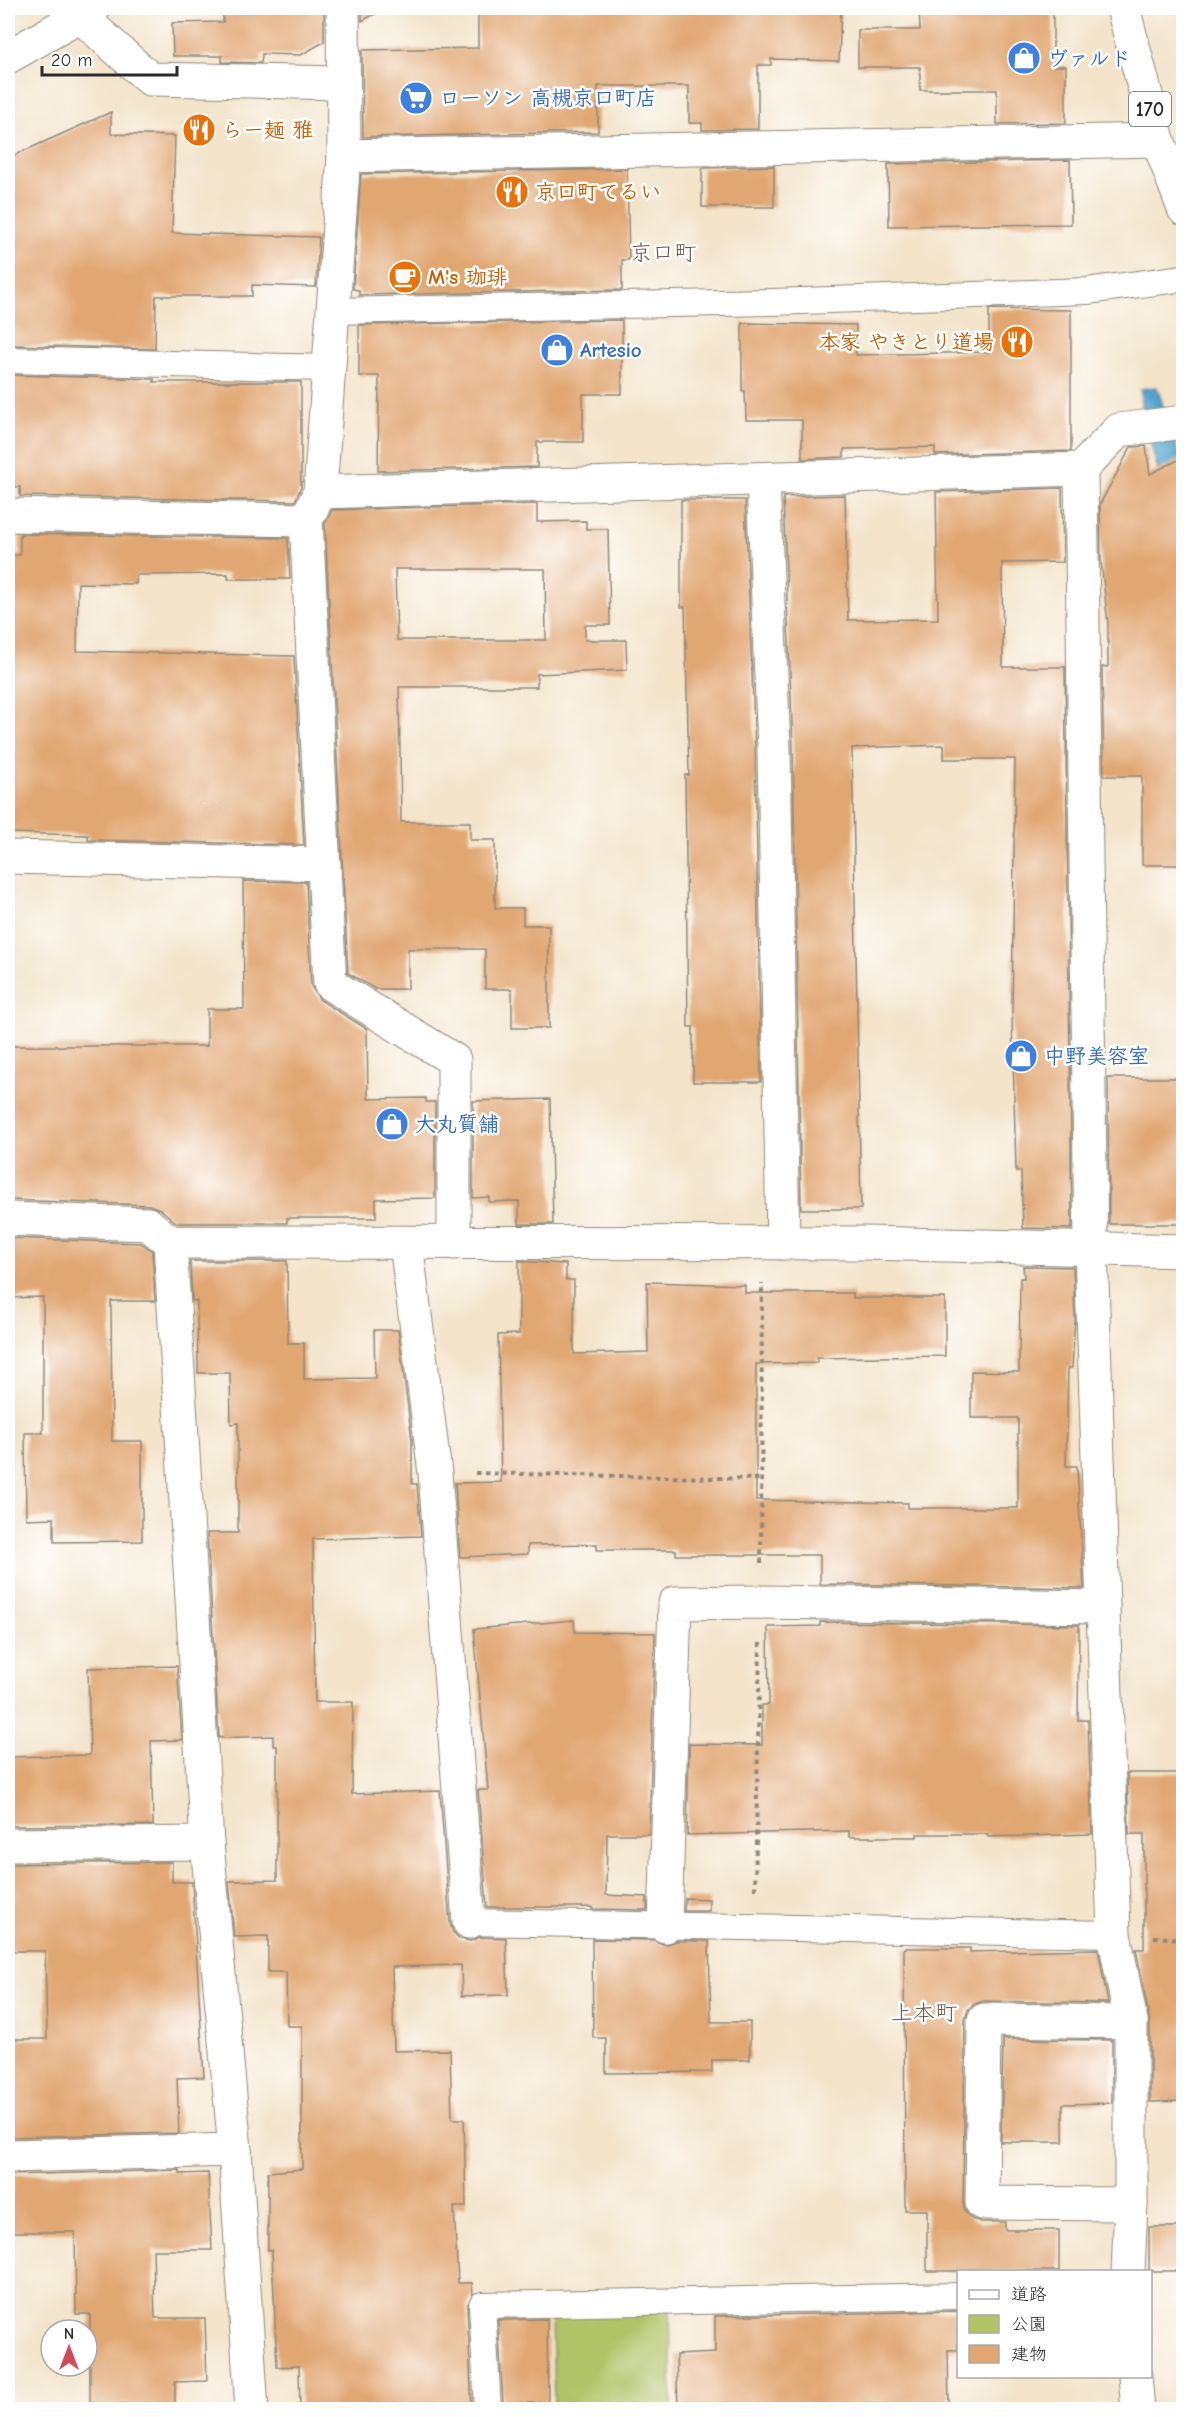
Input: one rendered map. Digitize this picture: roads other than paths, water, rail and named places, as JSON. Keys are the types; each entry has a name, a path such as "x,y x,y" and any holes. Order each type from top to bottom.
{"main road":[{"path":"343,8 341,82 344,156 329,368 313,506 330,984 454,1060 454,1243"},
{"name":"170","path":"1123,8 1158,140 1184,210"},
{"path":"8,57 87,11 150,79 341,82"},
{"path":"344,156 1158,140"},
{"path":"8,515 313,506 763,480 1081,469 1119,430 1178,423"},
{"path":"1081,469 1091,1250 1114,1934 1131,2022 1131,2204 1128,2270"},
{"path":"763,480 774,748 781,1020 773,1243"},
{"path":"8,857 324,864"},
{"path":"8,1219 148,1224 170,1242 773,1243 1184,1251"},
{"path":"170,1242 207,1843 235,2150 252,2409"},
{"path":"406,1243 435,1473 469,1922"},
{"path":"665,1926 675,1603 761,1602 1103,1607"},
{"path":"8,1845 207,1843"},
{"path":"1131,2022 984,2020 982,2203 1131,2204"},
{"path":"8,2156 235,2150"},
{"path":"1135,2378 1138,2409"}],"lane":[{"path":"333,311 785,302 1087,291 1184,278"},
{"path":"8,360 329,368"},
{"path":"469,1922 1114,1934"},
{"path":"488,2409 482,2305 957,2296"}],"water":[{"path":"1157,387 1183,469 1163,488 1141,409 1141,389"}],"place":[{"name":"ヴァルド","path":"1024,58"},
{"name":"ローソン 高槻京口町店","path":"416,98"},
{"name":"らー麺 雅","path":"199,130"},
{"name":"京口町てるい","path":"512,192"},
{"name":"M's 珈琲","path":"405,277"},
{"name":"本家 やきとり道場","path":"1017,342"},
{"name":"Artesio","path":"557,350"},
{"name":"中野美容室","path":"1021,1056"},
{"name":"大丸質舗","path":"392,1124"}],"district":[{"name":"京口町","path":"663,253"},
{"name":"上本町","path":"924,2013"}]}
